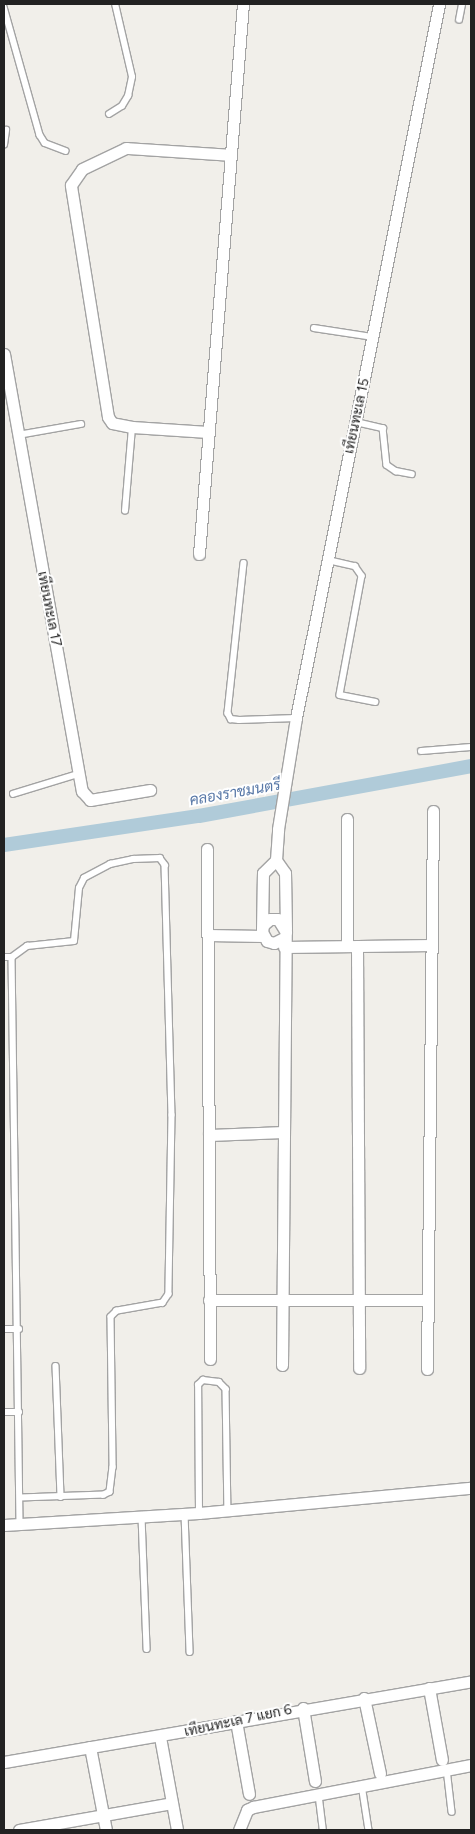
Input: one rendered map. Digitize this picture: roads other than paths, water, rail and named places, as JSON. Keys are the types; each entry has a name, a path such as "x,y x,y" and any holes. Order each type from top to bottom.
{"street":[{"path":"199,554 243,4"},
{"name":"เทียนทะเล 15","path":"276,860 278,829 296,718 439,4"},
{"path":"208,432 132,428 112,423 108,417 71,186 82,169 126,148 232,154"},
{"name":"เทียนทะเล 17","path":"4,354 82,791 90,800 150,790"},
{"path":"427,1369 433,811"},
{"path":"347,819 352,946 360,1300 359,1368"},
{"path":"207,849 210,1359"},
{"path":"282,1365 283,1300 285,938 285,873 276,860 263,873 262,932 271,943 285,938 352,946 432,945"},
{"path":"262,932 266,921 274,918 282,922 285,938"},
{"path":"208,935 262,932"},
{"path":"209,1135 284,1132"},
{"path":"210,1300 428,1300"},
{"path":"4,1525 199,1513 471,1488"},
{"name":"เทียนทะเล 7 แยก 6","path":"4,1762 160,1737 303,1708 471,1680"},
{"path":"429,1688 444,1765"},
{"path":"364,1698 380,1773"},
{"path":"303,1708 314,1781"},
{"path":"236,1721 249,1794"},
{"path":"160,1737 177,1830"},
{"path":"90,1747 106,1830"},
{"path":"239,1830 241,1821 250,1807 319,1795 444,1765 471,1765"},
{"path":"18,1830 36,1829 172,1803"}],"lane":[{"path":"109,114 122,106 128,96 132,76 115,4"},
{"path":"459,20 462,4"},
{"path":"4,7 40,135 45,143 66,152"},
{"path":"4,145 6,130"},
{"path":"314,328 373,337"},
{"path":"356,422 383,428 387,464 396,471 412,474"},
{"path":"18,436 82,424"},
{"path":"125,511 132,428"},
{"path":"328,560 355,566 362,576 340,695 375,702"},
{"path":"244,563 228,713 231,719 239,720 296,718"},
{"path":"421,751 471,747"},
{"path":"13,794 78,774"},
{"path":"20,1525 19,1329 12,957 19,948 74,941 79,888 84,878 110,864 142,858 160,858 165,865 172,1115 169,1294 164,1303 117,1310 111,1317 112,1487 104,1495 21,1498"},
{"path":"4,957 12,957"},
{"path":"4,1329 19,1329"},
{"path":"56,1366 61,1497"},
{"path":"199,1513 198,1385 203,1380 219,1382 226,1389 228,1510"},
{"path":"4,1412 19,1412"},
{"path":"185,1514 190,1652"},
{"path":"142,1517 147,1649"},
{"path":"444,1765 452,1812"},
{"path":"362,1785 368,1830"},
{"path":"319,1795 323,1830"}],"waterway":[{"name":"คลองราชมนตรี","path":"4,845 199,816 471,766"}]}
